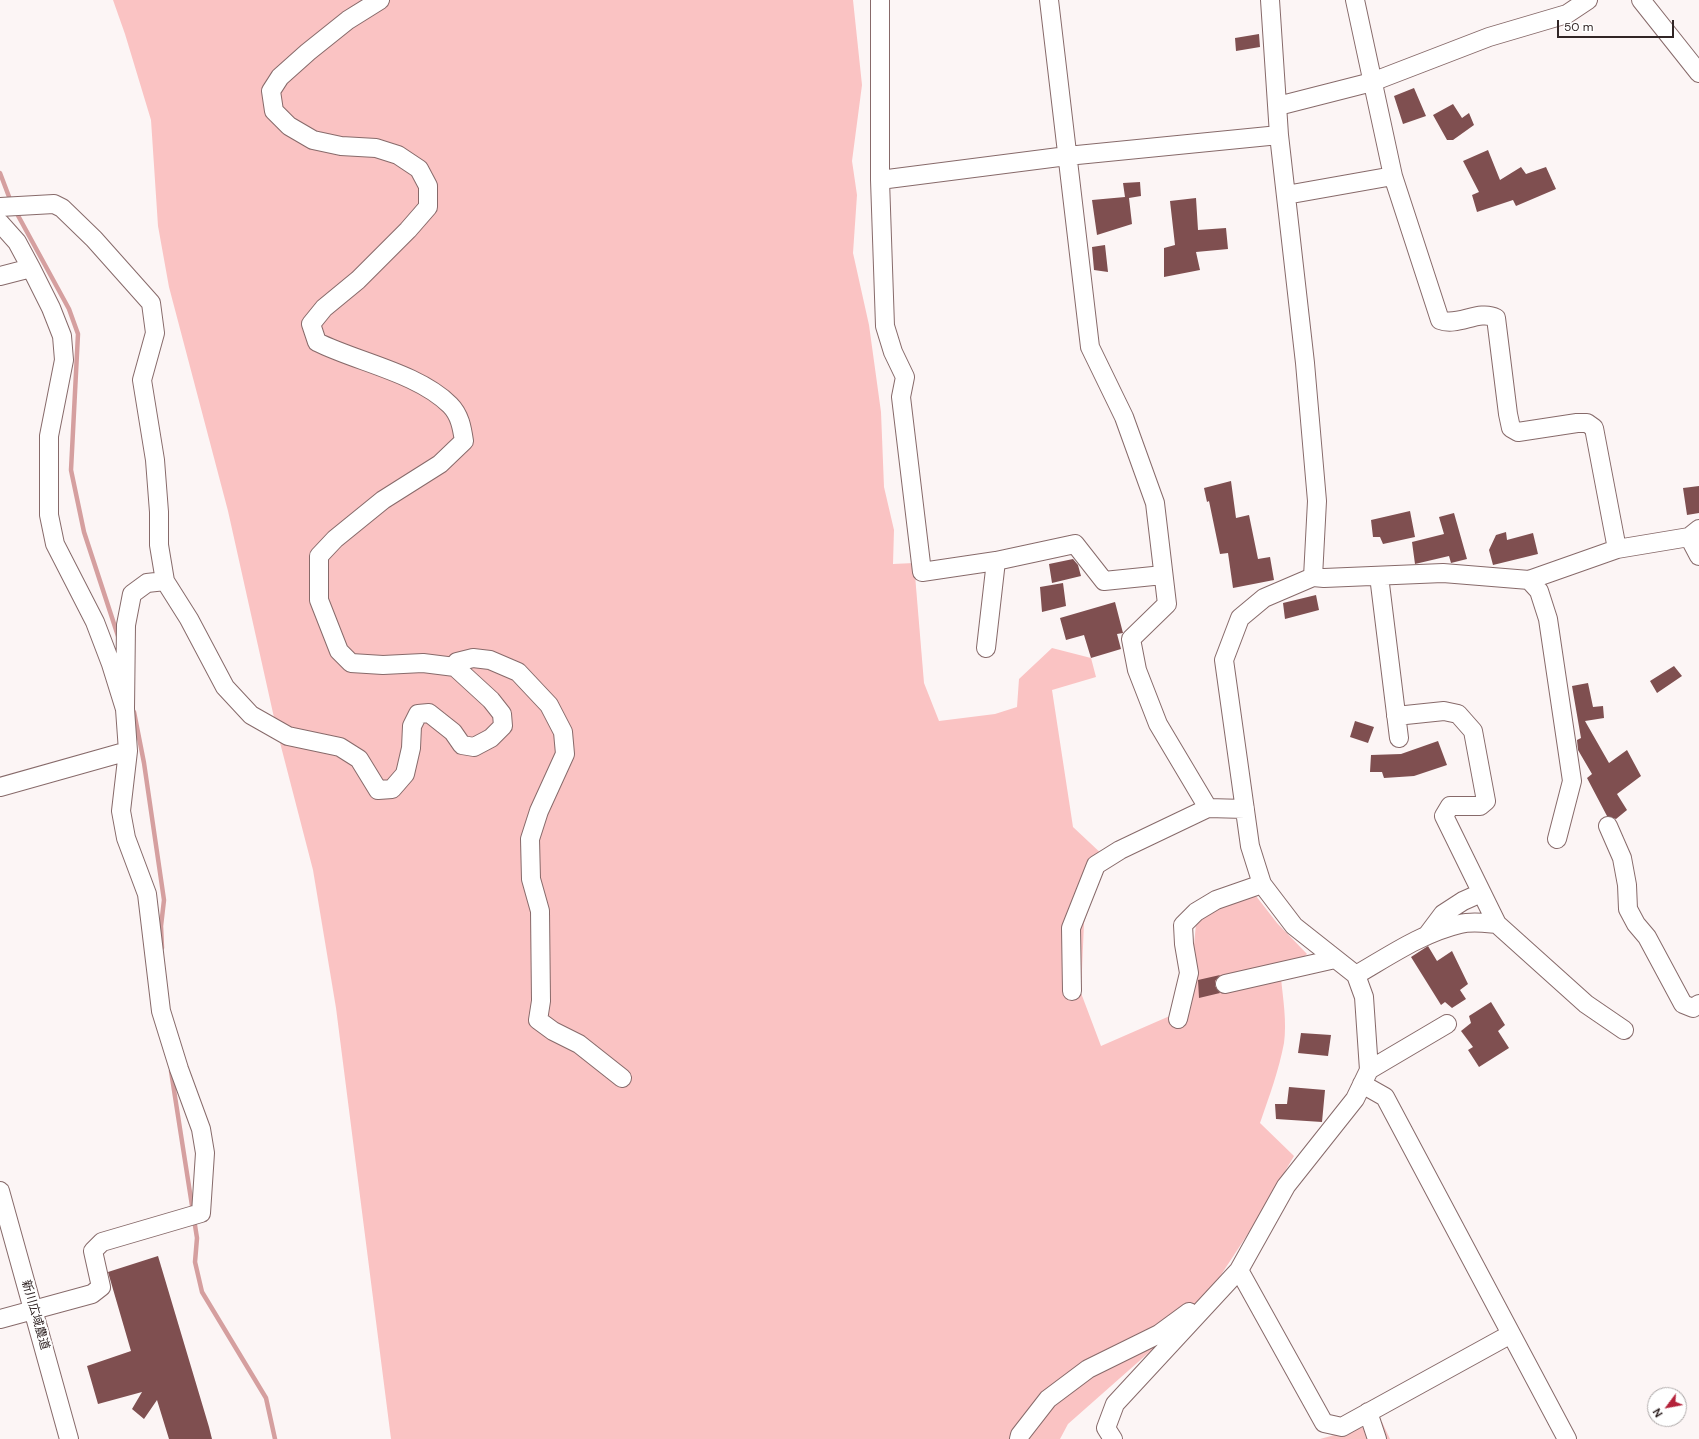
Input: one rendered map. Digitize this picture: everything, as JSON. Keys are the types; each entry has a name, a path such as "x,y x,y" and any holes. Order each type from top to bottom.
{"street":[{"path":"0,207 54,204 62,208 94,239 151,303 155,333 142,380 155,460 160,512 159,545 165,581 189,619 225,687 251,715 288,736 340,747 359,759 378,790 392,790 405,774 412,748 412,726 418,714 429,713 453,732 462,745 474,747 491,738 503,726 502,714 491,700 455,668 423,663 351,663 339,651 319,600 319,556 383,500 440,464 464,441 461,422 450,405 418,382 335,351 317,342 311,324 324,308 358,280 408,230 428,207 428,186 419,169 398,155 376,148 341,146 313,140 289,126 274,111 271,91 280,77 348,20 380,0"},
{"path":"880,0 880,180 885,326 893,352 905,377 901,397 922,572 996,561 1075,544 1104,581 1163,574"},
{"path":"1048,0 1090,347 1124,417 1155,503 1167,604 1131,639 1137,670 1158,724 1208,808"},
{"path":"1270,0 1279,135 1305,363 1317,502 1313,577"},
{"path":"1355,0 1393,176 1440,320 1447,323 1489,315 1496,318 1511,428 1518,432 1577,423 1588,423 1594,428 1617,549"},
{"path":"1278,106 1372,82 1563,7 1588,0"},
{"path":"1641,0 1699,73"},
{"path":"880,180 1067,156 1279,135"},
{"path":"1286,195 1393,176"},
{"path":"0,223 17,242 51,308 62,336 64,360 49,436 49,515 55,544 96,622 125,709"},
{"path":"0,276 31,268"},
{"path":"1113,1439 1106,1428 1114,1404 1239,1270 1286,1186 1355,1099 1366,1077 1364,997 1356,975 1294,926 1262,884 1250,846 1224,660 1240,618 1264,598 1313,577 1324,578 1442,573 1529,580 1617,549 1694,533 1699,556"},
{"path":"986,648 996,561"},
{"path":"1379,576 1399,738"},
{"path":"1529,580 1539,591 1548,619 1572,781 1557,839"},
{"path":"0,1319 92,1294 101,1286 93,1250 102,1242 201,1213 205,1153 201,1129 179,1069 161,1011 146,894 126,838 121,811 128,751 125,709 126,625 132,594 147,583 165,581"},
{"path":"455,668 457,662 473,658 490,660 518,672 549,705 563,732 565,754 539,811 530,839 531,879 540,911 541,1001 538,1020 553,1031 578,1044 622,1078"},
{"path":"1396,716 1444,711 1458,714 1473,731 1486,801 1480,806 1450,806 1444,816 1481,893 1497,924 1586,1004 1624,1030"},
{"path":"0,786 128,751"},
{"path":"1072,991 1071,928 1096,865 1120,850 1208,808 1245,810"},
{"path":"1608,826 1622,858 1627,885 1628,909 1636,924 1647,937 1683,1004 1693,1008 1699,1004"},
{"path":"1178,1019 1189,973 1184,944 1183,925 1196,912 1216,900 1262,884"},
{"path":"1428,934 1442,914 1463,901 1481,893"},
{"path":"1356,975 1428,934 1461,924 1497,924"},
{"path":"1224,984 1335,959"},
{"path":"1366,1077 1447,1024"},
{"path":"1366,1077 1385,1097 1567,1439"},
{"name":"新川広域農道","path":"0,1191 69,1439"},
{"path":"1239,1270 1324,1423 1342,1427 1511,1334"},
{"path":"1019,1439 1020,1435 1048,1399 1088,1369 1159,1334 1223,1288"},
{"path":"1368,1412 1376,1439"}],"shaded area":[{"path":"113,0 853,0 862,85 852,161 857,195 853,253 869,325 881,412 884,487 894,530 893,564 914,563 924,683 939,721 995,714 1017,707 1019,679 1052,648 1091,658 1096,677 1052,690 1073,827 1105,857 1084,923 1081,993 1101,1046 1172,1015 1195,984 1194,945 1196,924 1221,903 1256,896 1277,923 1307,954 1281,978 1285,1019 1284,1043 1277,1073 1260,1123 1294,1156 1251,1229 1217,1281 1154,1348 1068,1424 1060,1439 391,1439 336,1008 313,870 277,731 228,511 169,287 158,226 151,120"},
{"path":"1382,1422 1390,1439 1320,1439"}],"building":[{"path":"1259,34 1260,47 1236,51 1235,38"},
{"path":"1414,88 1426,116 1403,124 1394,96"},
{"path":"1453,104 1462,118 1469,113 1474,125 1453,140 1447,140 1433,115"},
{"path":"1488,150 1500,180 1521,167 1526,174 1546,167 1556,189 1516,206 1513,200 1477,212 1472,195 1479,192 1463,161"},
{"path":"1140,182 1141,196 1129,198 1132,224 1097,235 1092,200 1125,197 1123,183"},
{"path":"1196,198 1198,230 1226,228 1228,249 1196,252 1200,270 1164,277 1164,248 1175,245 1170,201"},
{"path":"1105,245 1108,272 1094,270 1092,247"},
{"path":"1231,481 1236,518 1249,515 1258,559 1270,557 1274,580 1233,588 1228,553 1220,554 1209,501 1207,502 1204,488"},
{"path":"1699,486 1699,513 1687,515 1683,488"},
{"path":"1410,511 1415,537 1383,544 1380,537 1373,537 1371,520"},
{"path":"1454,513 1467,559 1451,563 1449,556 1415,564 1412,542 1444,534 1439,517"},
{"path":"1506,532 1507,540 1533,533 1538,554 1493,565 1489,550 1496,535"},
{"path":"1073,559 1078,565 1081,576 1052,583 1049,564"},
{"path":"1063,583 1066,606 1042,612 1040,587"},
{"path":"1316,595 1319,610 1285,619 1283,603"},
{"path":"1115,602 1123,633 1117,634 1121,649 1091,658 1084,635 1066,640 1060,618"},
{"path":"1674,666 1682,676 1657,693 1650,681"},
{"path":"1588,683 1593,707 1603,706 1604,718 1585,721 1609,763 1627,750 1641,776 1617,794 1627,810 1616,819 1607,816 1587,778 1592,774 1578,750 1577,740 1581,738 1572,686"},
{"path":"1355,721 1374,727 1368,743 1350,737"},
{"path":"1438,741 1447,765 1414,776 1384,778 1382,772 1370,772 1371,755 1401,754"},
{"path":"1428,946 1437,961 1452,951 1468,984 1460,990 1466,999 1452,1008 1445,1002 1441,1005 1411,957"},
{"path":"1220,975 1215,981 1215,986 1220,993 1199,998 1198,980"},
{"path":"1491,1002 1505,1025 1498,1031 1509,1048 1479,1067 1468,1050 1473,1047 1461,1031 1471,1023 1469,1016"},
{"path":"1301,1033 1331,1035 1328,1056 1298,1053"},
{"path":"1289,1087 1325,1090 1322,1122 1276,1119 1275,1104 1287,1104"},
{"path":"158,1256 212,1439 169,1439 157,1400 144,1419 132,1409 142,1392 98,1404 87,1366 131,1351 108,1272"}],"waterway":[{"path":"0,173 11,202"},
{"path":"15,210 69,309 78,334 71,470 84,532 118,636"},
{"path":"134,712 144,763 164,900 161,926 162,948"},
{"path":"171,1071 193,1212"},
{"path":"194,1219 197,1238 195,1262 202,1292 266,1398 275,1439"}]}
